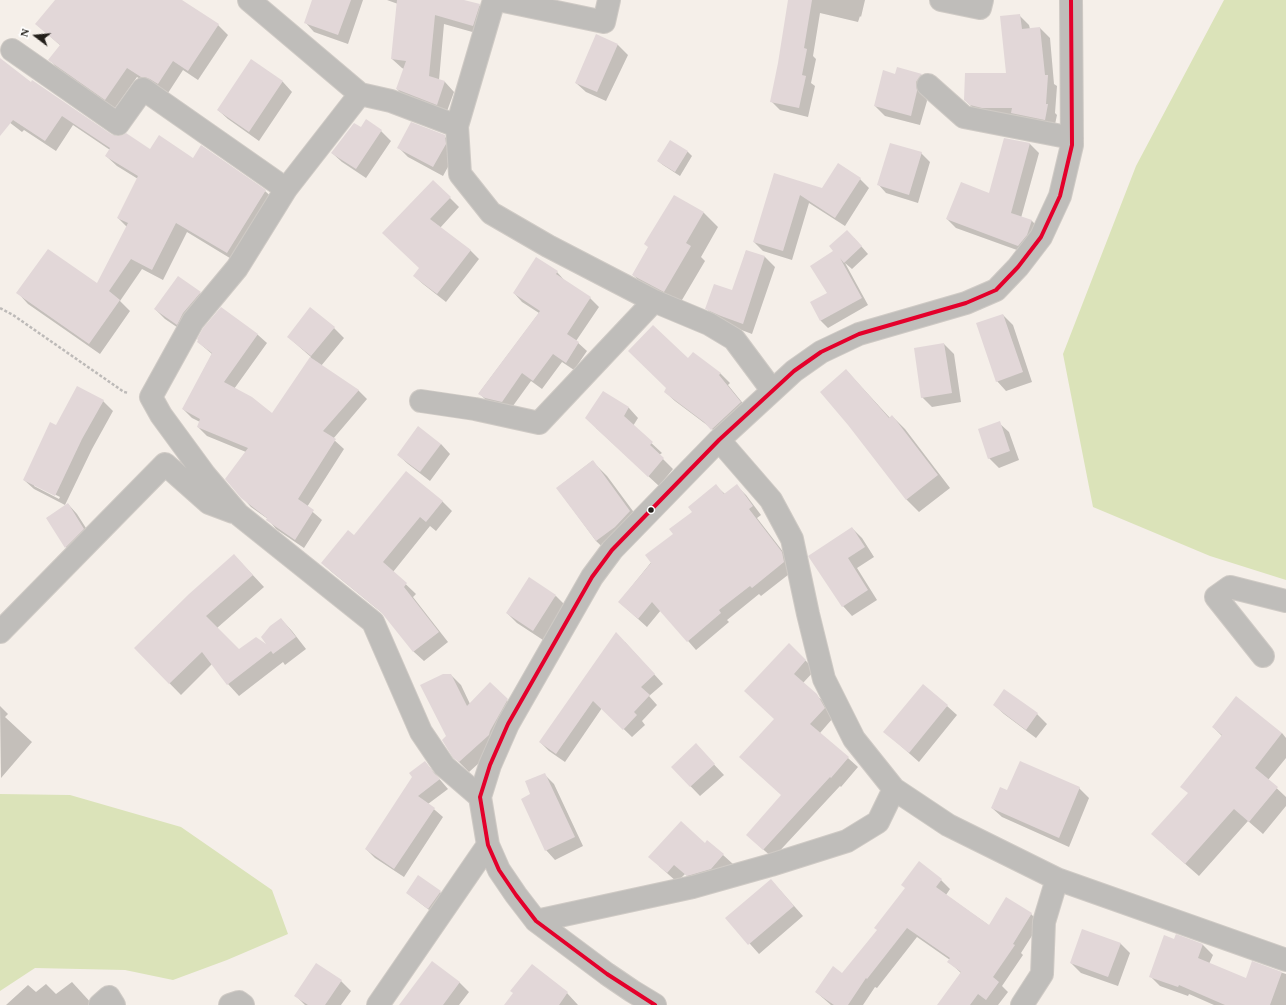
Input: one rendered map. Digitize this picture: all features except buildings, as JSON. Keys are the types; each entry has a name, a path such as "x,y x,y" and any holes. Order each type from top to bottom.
{"street":[{"path":"249,0 360,94 391,101 457,126"},
{"path":"494,0 457,126 460,174 491,213 548,246 654,301 709,324 734,339 772,390"},
{"path":"499,0 604,22 609,0"},
{"path":"941,0 980,8 982,0"},
{"path":"656,1005 626,998 536,921 516,896 499,870 488,845 480,797 490,765 508,724 592,577 612,550 719,440 772,390 794,371 821,352 859,334 966,304 996,290 1018,267 1041,236 1060,196 1072,145 1071,0"},
{"path":"12,50 118,124 142,89 286,189"},
{"path":"928,85 964,117 1072,138"},
{"path":"360,94 286,189 237,268 193,321 151,397 161,415 204,475 238,514 373,622 421,732 444,766 480,797"},
{"path":"421,401 475,409 539,423 654,301"},
{"path":"719,440 771,500 792,539 824,679 854,739 894,789 948,826 1057,879 1286,960"},
{"path":"0,632 165,464 209,503 238,514"},
{"path":"1263,656 1216,597 1230,587 1286,601"},
{"path":"536,921 693,887 847,841 878,822 894,789"},
{"path":"378,1005 488,845"},
{"path":"1022,1005 1042,974 1044,922 1057,879"},
{"path":"100,1005 109,997 114,1005"},
{"path":"230,1005 239,1002 243,1005"}],"path":[{"path":"0,308 13,315 124,392 151,397"}],"green space":[{"path":"1224,0 1286,0 1286,580 1210,556 1093,507 1063,354 1136,166"},
{"path":"0,794 70,795 181,827 272,890 288,934 227,960 173,980 125,970 35,968 0,991"}],"transit line":[{"path":"655,1005 607,974 536,921 516,895 499,870 488,845 480,797 490,765 508,724 592,577 612,550 719,440 794,371 821,352 859,334 966,303 996,290 1018,267 1041,237 1060,196 1072,145 1071,0"}]}
